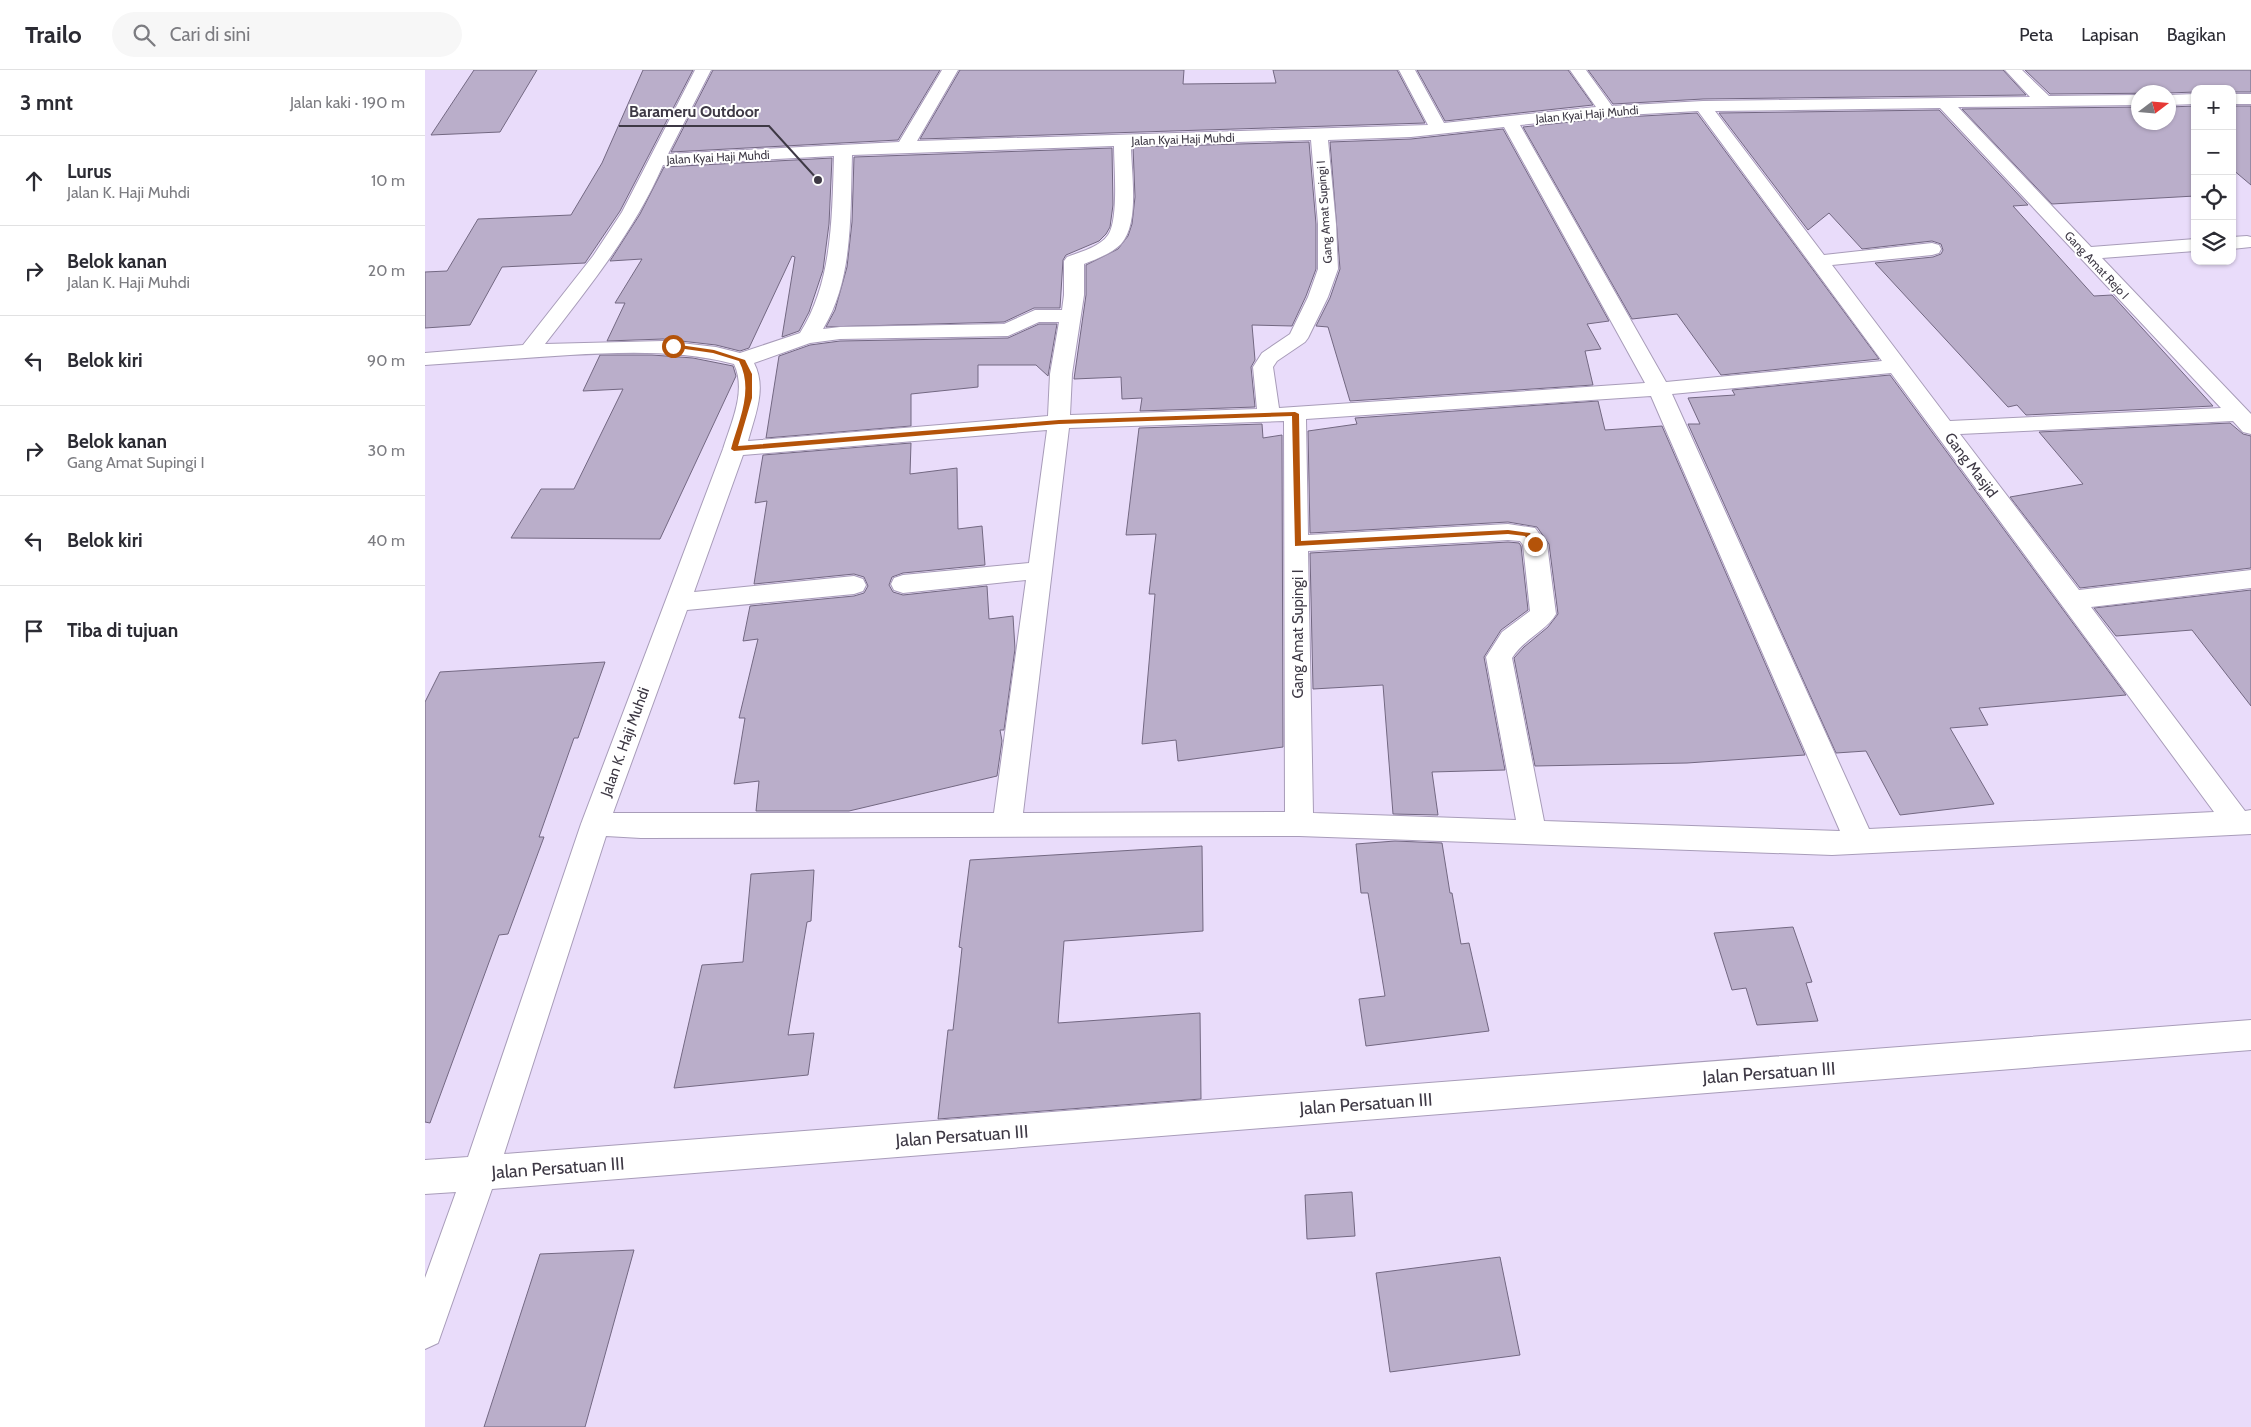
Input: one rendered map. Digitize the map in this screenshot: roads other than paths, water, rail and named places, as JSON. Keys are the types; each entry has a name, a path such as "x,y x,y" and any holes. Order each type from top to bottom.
{"street":[{"path":"657,160 703,70"},
{"path":"905,147 950,70"},
{"path":"1407,70 1439,130"},
{"path":"1578,70 1607,111"},
{"path":"2013,70 2043,100"},
{"path":"2236,99 2251,99"},
{"name":"Jalan Kyai Haji Muhdi","path":"529,351 583,285 625,226 657,160 905,147 1439,130 1607,111 1703,106 2131,100"},
{"path":"2176,100 2191,100"},
{"name":"Gang Amat Rejo I","path":"1944,102 2245,421"},
{"name":"Gang Masjid","path":"1703,106 1899,366 2071,600 2245,823"},
{"path":"1509,121 1659,389 1860,842"},
{"name":"Gang Amat Supingi I","path":"1269,415 1263,367 1269,357 1298,338 1318,297 1328,269 1327,224 1319,135"},
{"path":"1007,824 1059,422 1061,374 1074,295 1074,262 1106,246 1118,236 1123,223 1122,140"},
{"path":"808,337 825,308 834,266 840,217 843,150"},
{"path":"2086,253 2191,245"},
{"path":"1820,261 1933,249"},
{"path":"425,359 529,351 673,346 714,351 742,360 777,346 808,337 840,333 1009,330 1035,316 1070,316"},
{"name":"Jalan K. Haji Muhdi","path":"425,1330 480,1174 595,824 734,449 749,398 749,374 742,360"},
{"path":"734,449 1059,422 1295,414 1659,389 1899,366"},
{"name":"Gang Amat Supingi I","path":"1295,414 1299,824"},
{"path":"1943,428 2245,421"},
{"path":"1297,544 1508,532 1527,534 1535,544 1543,614 1511,639 1499,657 1532,831"},
{"path":"903,584 1040,570"},
{"path":"2071,600 2251,579"},
{"path":"677,602 854,585"},
{"path":"595,824 641,826 1299,824 1832,843 2245,823"},
{"name":"Jalan Persatuan III","path":"425,1177 2251,1035"}],"place":[{"name":"Barameru Outdoor","path":"818,180"}]}
